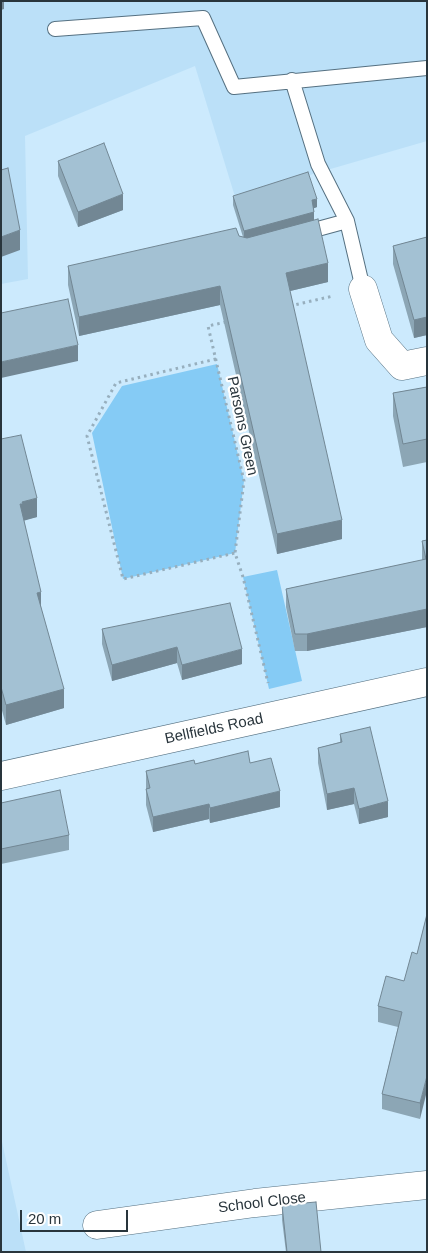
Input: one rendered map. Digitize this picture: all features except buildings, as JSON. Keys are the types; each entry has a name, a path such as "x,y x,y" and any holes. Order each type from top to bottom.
{"street":[{"path":"363,288 379,340 402,366 427,361"},
{"name":"Bellfields Road","path":"1,776 427,682"},
{"name":"School Close","path":"97,1225 255,1203 427,1186"}],"lane":[{"path":"55,29 203,18 234,87 427,68"},
{"path":"292,80 318,164 347,221 363,288"},
{"path":"292,236 347,221"}],"path":[{"path":"286,307 363,288"},
{"name":"Parsons Green","path":"228,322 208,326 244,481 236,553 276,715"},
{"path":"216,359 116,383 87,436 123,579 236,553"}],"shaded area":[{"path":"1,1 427,1 427,141 296,179 236,200 195,66 25,136 28,279 1,284"},
{"path":"217,364 244,481 235,553 123,579 92,433 122,386"},
{"path":"277,570 302,681 269,689 243,577"},
{"path":"1,1137 26,1252 1,1252"}]}
